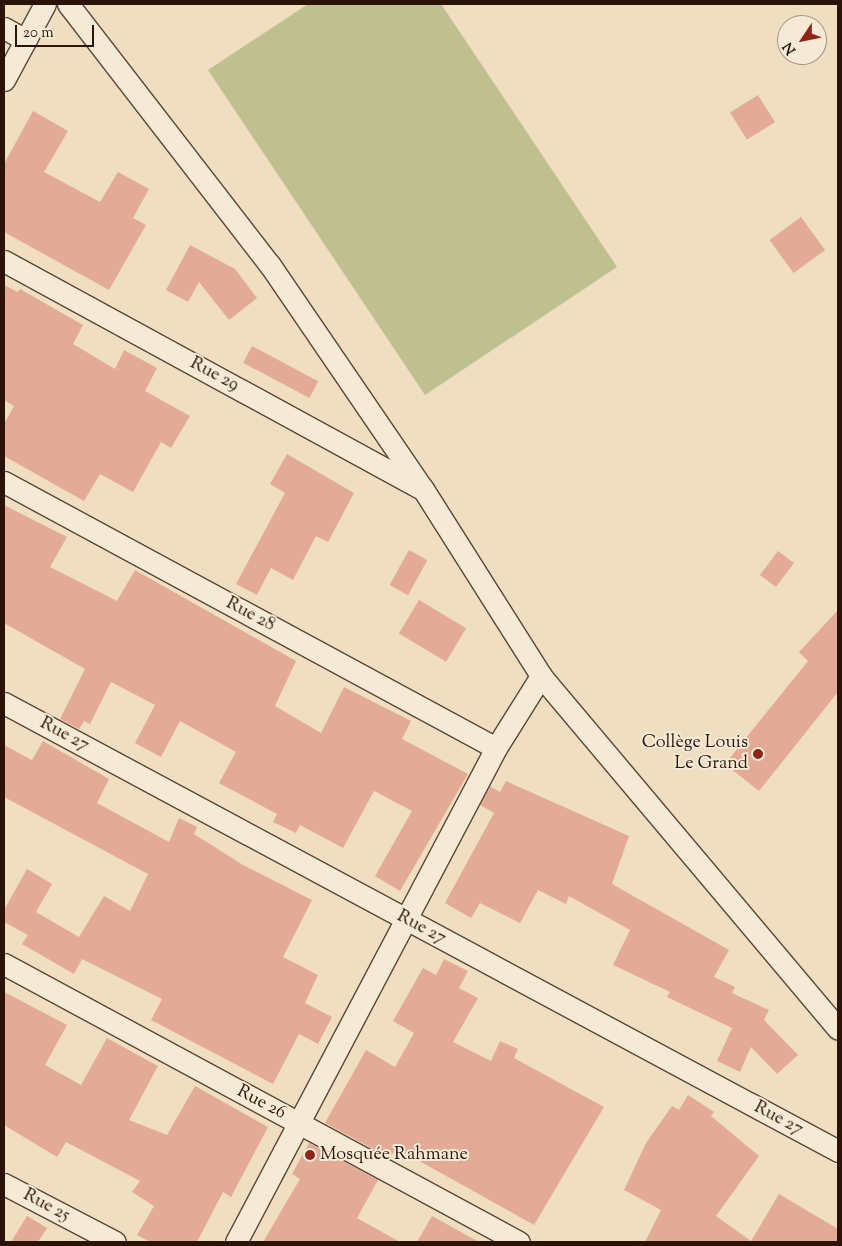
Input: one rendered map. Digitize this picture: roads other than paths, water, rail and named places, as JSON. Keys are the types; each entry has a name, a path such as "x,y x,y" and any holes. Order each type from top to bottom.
{"street":[{"path":"4,80 46,4"},
{"path":"68,4 270,265 424,489 541,676 838,1029"},
{"path":"4,28 26,40"},
{"name":"Rue 29","path":"4,261 424,489"},
{"name":"Rue 28","path":"4,482 496,748"},
{"path":"236,1242 296,1122 496,748 541,676"},
{"name":"Rue 27","path":"4,703 838,1152"},
{"name":"Rue 26","path":"4,964 519,1242"},
{"name":"Rue 25","path":"4,1184 115,1242"}],"place":[{"name":"Collège Louis Le Grand","path":"758,754"},
{"name":"Mosquée Rahmane","path":"310,1155"}]}
